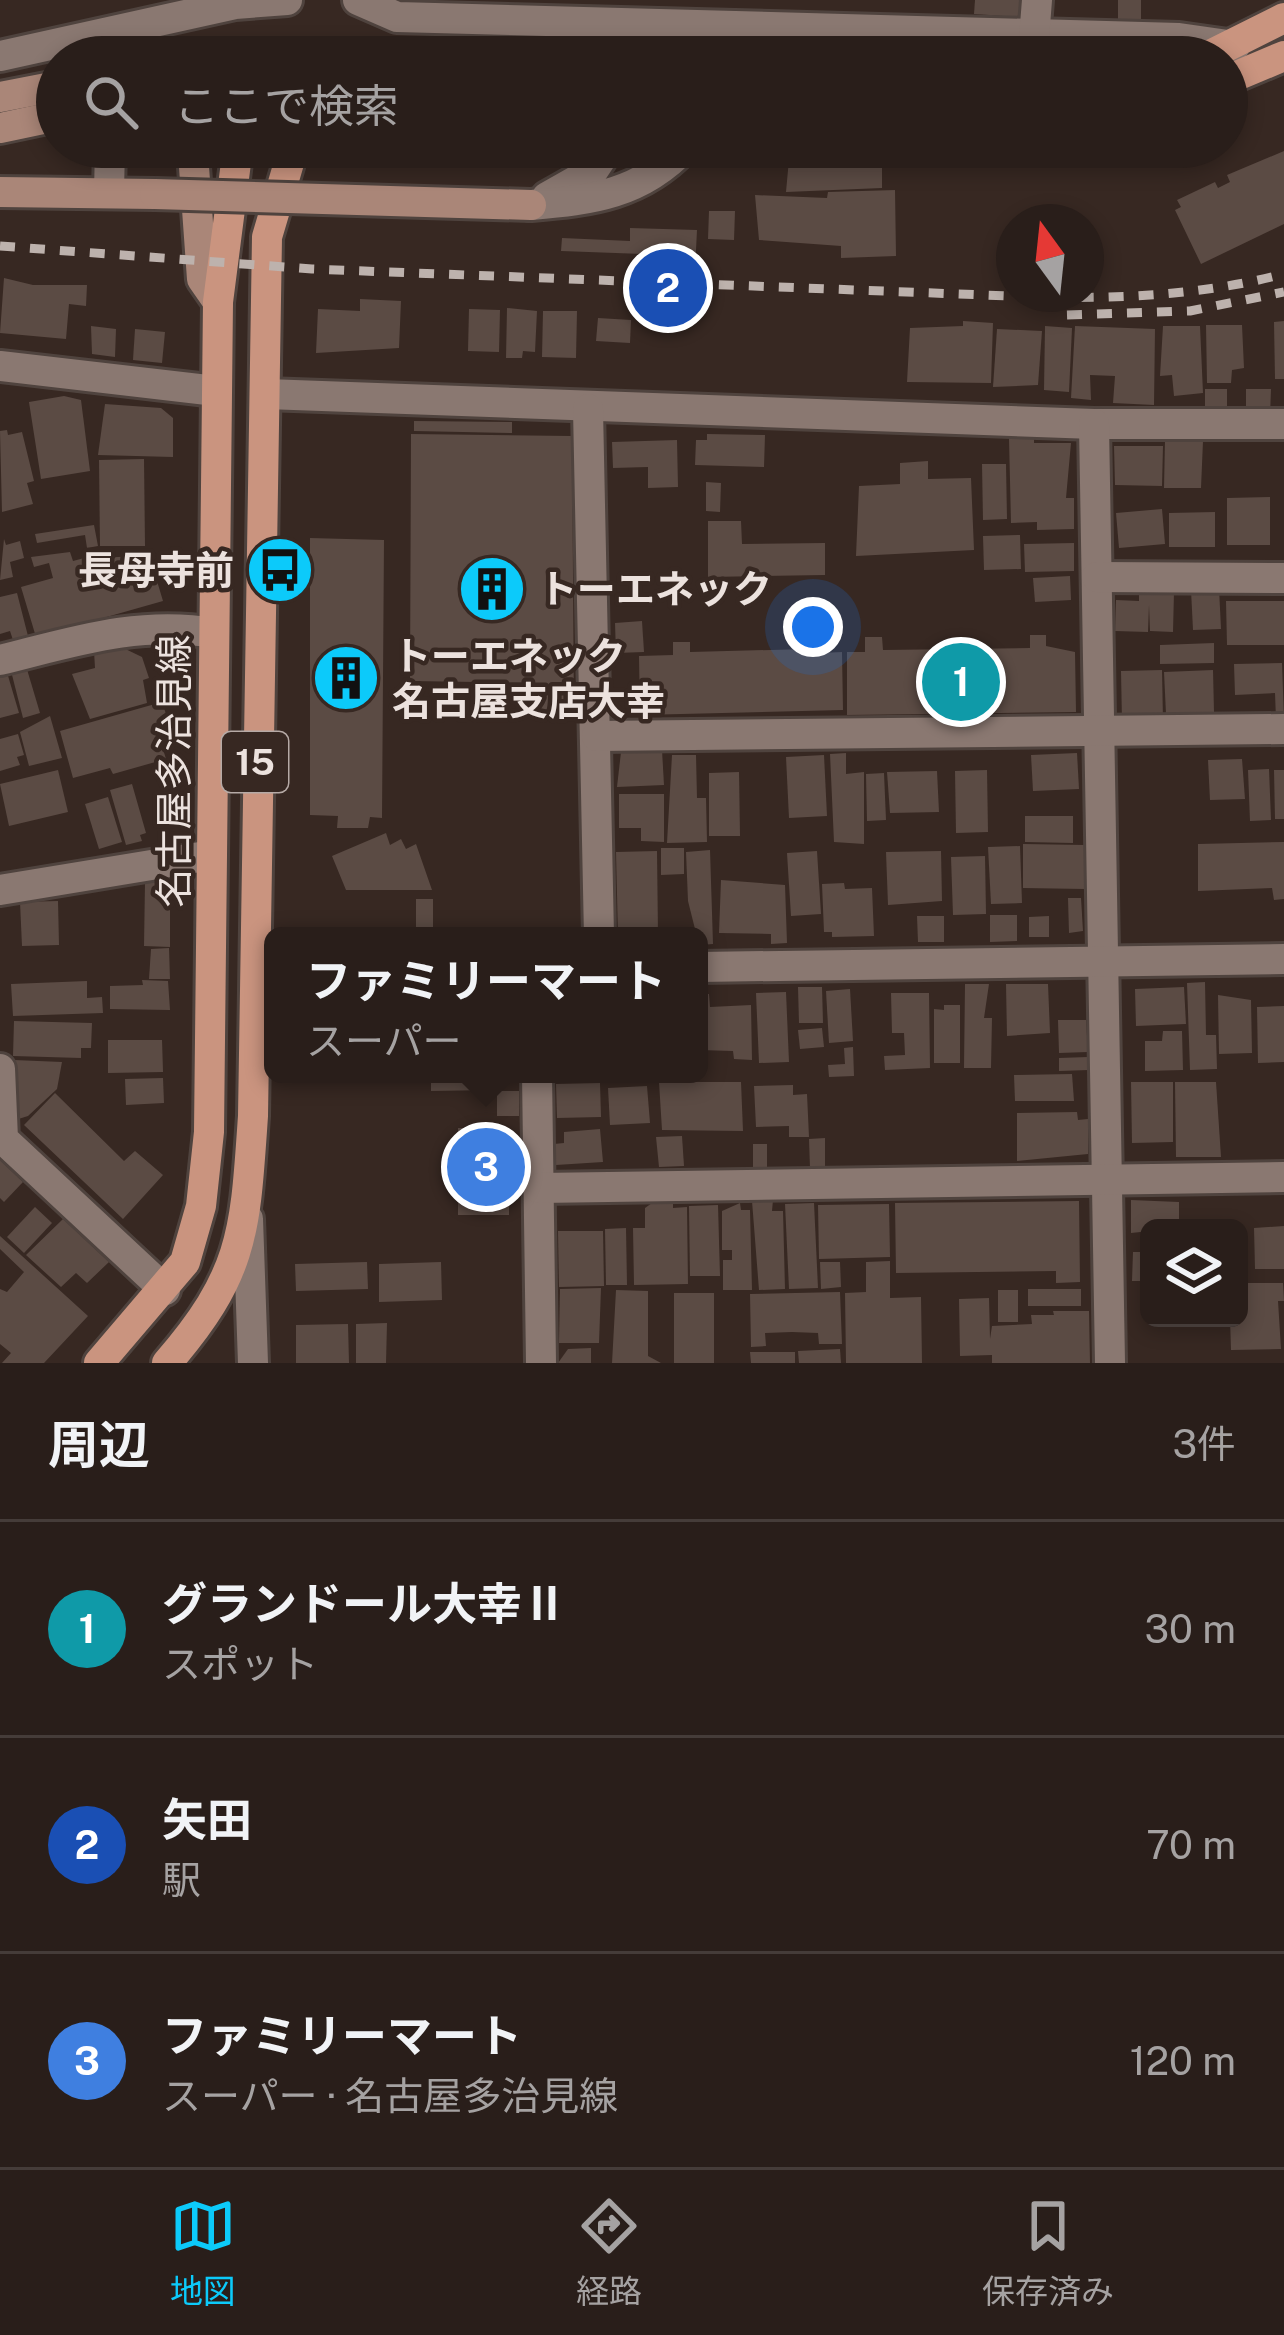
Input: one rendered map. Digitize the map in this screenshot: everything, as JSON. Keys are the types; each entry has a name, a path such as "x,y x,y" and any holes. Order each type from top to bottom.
{"main road":[{"path":"1248,37 1284,18"},
{"path":"1248,71 1284,56"},
{"name":"名古屋多治見線","path":"99,1363 185,1262 203,1188 209,1132 218,302 235,168"},
{"name":"名古屋多治見線","path":"167,1363 222,1293 235,1265 248,1195 263,965 267,237 287,168"}],"street":[{"path":"144,36 236,4 286,0"},
{"path":"358,0 397,17 480,9 760,14 1011,36"},
{"path":"1034,36 1037,0"},
{"path":"0,56 36,53"},
{"path":"0,97 36,90"},
{"path":"0,128 36,120"},
{"path":"194,168 202,279 218,302"},
{"path":"531,205 595,168"},
{"path":"0,192 109,169 155,194 531,205 621,192 645,183 658,168"},
{"path":"1,368 216,391"},
{"path":"266,394 1094,424 1284,424"},
{"path":"588,409 599,927"},
{"path":"1094,424 1110,1363"},
{"path":"1097,578 1284,578"},
{"path":"0,660 132,627 169,625 214,633"},
{"path":"597,736 1284,729"},
{"path":"0,890 212,855"},
{"path":"708,967 1284,958"},
{"path":"0,1070 3,1139 165,1290"},
{"path":"537,1083 541,1363"},
{"path":"539,1188 1284,1177"},
{"path":"248,1195 253,1363"}],"building":[{"path":"975,0 1019,0 1019,17 974,14"},
{"path":"1118,0 1141,0 1141,20 1118,19"},
{"path":"1284,151 1284,224 1201,264 1175,210 1181,207 1177,200 1215,182 1218,188 1230,182 1227,175"},
{"path":"788,168 882,168 882,188 786,192"},
{"path":"895,190 896,256 841,258 841,246 759,240 755,195 827,198 828,192"},
{"path":"709,211 735,211 734,240 708,239"},
{"path":"630,228 697,230 695,271 670,269 670,255 561,251 562,238 630,241"},
{"path":"4,278 33,285 87,285 86,306 69,304 66,339 0,333"},
{"path":"360,299 401,301 399,348 316,353 318,309 360,311"},
{"path":"507,308 537,311 535,352 523,351 522,358 506,358"},
{"path":"469,309 500,310 499,352 468,351"},
{"path":"543,311 577,311 576,358 542,357"},
{"path":"598,318 631,320 630,343 596,341"},
{"path":"963,321 993,323 991,383 907,382 910,328 963,326"},
{"path":"1284,321 1284,379 1275,379 1274,322"},
{"path":"1206,325 1242,325 1244,368 1232,370 1231,383 1207,383"},
{"path":"91,326 116,329 115,357 92,354"},
{"path":"1045,326 1072,328 1069,392 1044,390"},
{"path":"1075,326 1155,329 1154,405 1113,403 1115,376 1090,375 1091,400 1071,398"},
{"path":"1163,326 1200,326 1203,393 1174,396 1172,375 1160,376"},
{"path":"135,329 165,332 162,363 133,360"},
{"path":"997,329 1042,331 1038,385 993,387"},
{"path":"1205,389 1227,389 1227,416 1205,416"},
{"path":"1246,389 1271,389 1270,416 1246,416"},
{"path":"64,396 81,400 90,471 41,479 29,402"},
{"path":"105,404 161,408 173,418 173,457 98,455"},
{"path":"414,421 512,422 512,433 414,431"},
{"path":"7,430 8,435 22,432 34,481 27,483 33,504 2,512 0,431"},
{"name":"トーエネック","path":"411,434 572,436 574,716 534,716 537,683 410,681"},
{"path":"707,434 765,435 764,467 695,465 696,440 707,440"},
{"path":"1034,437 1034,443 1071,443 1066,498 1074,498 1074,529 1037,530 1037,522 1011,523 1009,438"},
{"path":"677,440 678,487 648,488 648,467 613,468 612,442"},
{"path":"1165,440 1203,441 1201,488 1164,488"},
{"path":"1114,446 1163,446 1162,486 1115,485"},
{"path":"144,459 145,546 100,546 99,460"},
{"path":"928,461 928,479 971,478 974,550 856,556 859,486 900,484 900,463"},
{"path":"982,464 1006,464 1007,519 983,520"},
{"path":"706,482 721,483 720,512 706,511"},
{"path":"1270,497 1270,545 1227,545 1227,498"},
{"path":"1162,509 1165,544 1119,548 1116,513"},
{"path":"1215,512 1215,547 1169,547 1169,513"},
{"path":"708,521 741,521 742,544 825,543 825,575 708,577"},
{"path":"94,525 98,546 87,548 85,535 37,543 35,534"},
{"path":"1020,535 1021,569 984,570 983,536"},
{"name":"トーエネック 名古屋支店大幸","path":"310,538 384,540 382,818 370,817 368,828 337,828 338,816 310,815"},
{"path":"4,539 6,545 20,541 24,558 10,562 13,577 0,580"},
{"path":"1074,543 1074,571 1025,572 1024,544"},
{"path":"70,552 73,561 99,554 100,558 136,556 141,575 154,571 163,601 36,637 21,587 53,578 49,563 34,567 31,557"},
{"path":"1070,576 1071,600 1035,602 1033,578"},
{"path":"1219,588 1221,629 1193,630 1191,590"},
{"path":"1139,591 1174,592 1173,632 1150,631 1149,605 1148,632 1115,631 1116,600 1139,601"},
{"path":"17,593 28,636 13,640 10,631 0,634 0,597"},
{"path":"1226,601 1284,601 1284,645 1227,645"},
{"path":"642,621 644,652 616,653 615,623"},
{"path":"1030,635 1046,635 1046,646 1075,652 1076,712 847,715 847,652 865,652 865,637 882,637 883,650 1030,648"},
{"path":"820,639 820,653 842,652 843,710 640,715 639,656 673,655 673,642 690,642 690,652 806,649 806,640"},
{"path":"1214,643 1214,663 1160,664 1160,645"},
{"path":"115,644 142,657 149,678 143,680 147,703 90,719 72,674 95,668 94,651"},
{"path":"1282,663 1284,719 1276,720 1275,693 1235,695 1234,664"},
{"path":"26,666 40,713 23,718 11,671"},
{"path":"6,669 19,713 0,718 0,671"},
{"path":"1162,670 1163,721 1122,722 1121,671"},
{"path":"1213,670 1214,712 1166,714 1164,672"},
{"path":"162,702 170,726 157,729 166,759 113,774 110,768 73,778 60,731"},
{"path":"50,716 62,758 29,766 20,732"},
{"path":"18,734 24,755 17,757 20,765 0,771 0,739"},
{"path":"662,750 664,785 617,787 621,752"},
{"path":"846,753 846,774 864,772 864,844 834,842 830,754"},
{"path":"1077,753 1079,789 1033,791 1031,755"},
{"path":"672,755 696,755 697,798 706,798 707,842 667,843"},
{"path":"824,755 827,816 789,818 786,757"},
{"path":"1242,759 1245,799 1210,800 1208,760"},
{"path":"1269,769 1271,820 1250,821 1248,770"},
{"path":"58,770 68,812 9,826 0,784"},
{"path":"987,770 988,832 956,833 955,771"},
{"path":"1274,770 1284,770 1284,819 1275,819"},
{"path":"937,771 939,812 890,813 887,772"},
{"path":"739,772 740,836 709,836 709,773"},
{"path":"884,773 886,820 867,821 866,774"},
{"path":"132,784 146,833 140,835 142,841 126,845 110,790"},
{"path":"619,794 664,794 664,842 641,841 641,828 619,828"},
{"path":"108,797 122,842 99,849 85,804"},
{"path":"1025,816 1073,816 1073,843 1025,842"},
{"path":"386,833 390,845 401,839 406,849 416,844 432,890 346,890 332,856"},
{"path":"1284,842 1284,899 1274,900 1272,888 1198,891 1198,844"},
{"path":"1023,844 1085,845 1085,889 1023,888"},
{"path":"1020,846 1022,903 991,904 988,847"},
{"path":"661,848 684,848 684,874 661,875"},
{"path":"710,850 713,944 708,944 708,927 694,927 686,852"},
{"path":"657,851 658,927 618,927 616,852"},
{"path":"817,851 821,914 791,916 787,853"},
{"path":"941,851 942,901 888,905 886,852"},
{"path":"985,856 986,914 953,915 951,857"},
{"path":"721,880 785,885 787,943 771,944 771,934 719,933"},
{"path":"157,881 170,891 170,947 144,946 145,882"},
{"path":"844,883 845,889 872,888 874,936 832,937 832,932 824,932 822,884"},
{"path":"1068,898 1081,898 1083,931 1069,933"},
{"path":"416,899 433,899 433,927 416,927"},
{"path":"58,901 59,945 22,946 20,902"},
{"path":"990,915 1017,915 1017,941 990,942"},
{"path":"917,916 944,916 944,942 918,942"},
{"path":"1049,916 1049,937 1029,937 1029,917"},
{"path":"169,948 170,979 149,979 151,949"},
{"path":"142,980 168,981 170,1010 110,1009 110,986 143,985"},
{"path":"87,981 87,998 102,997 103,1013 13,1016 11,984"},
{"path":"1205,982 1206,1035 1216,1035 1217,1069 1190,1070 1187,983"},
{"path":"965,984 989,984 984,1018 992,1018 991,1068 964,1068"},
{"path":"1006,984 1048,984 1050,1033 1007,1036"},
{"path":"798,987 822,987 823,1023 799,1023"},
{"path":"1184,987 1186,1024 1136,1026 1135,989"},
{"path":"850,989 853,1041 829,1043 826,991"},
{"path":"786,992 789,1062 759,1063 756,993"},
{"path":"891,993 929,993 930,1068 885,1070 884,1056 905,1055 904,1033 892,1033"},
{"path":"708,994 710,1007 751,1005 752,1060 734,1059 733,1051 708,1050"},
{"path":"1218,995 1251,1000 1252,1053 1219,1054"},
{"path":"944,1005 960,1005 960,1063 934,1063 934,1009 944,1010"},
{"path":"1284,1006 1284,1062 1258,1063 1257,1007"},
{"path":"1058,1020 1086,1020 1088,1052 1059,1053"},
{"path":"14,1021 92,1023 91,1048 81,1048 81,1058 13,1056"},
{"path":"822,1028 824,1047 800,1049 798,1030"},
{"path":"1163,1031 1182,1031 1183,1070 1145,1071 1145,1041 1162,1041"},
{"path":"108,1040 162,1040 163,1072 108,1073"},
{"path":"853,1047 854,1076 829,1077 828,1065 845,1064 844,1048"},
{"path":"1088,1057 1089,1070 1059,1071 1059,1058"},
{"path":"14,1060 62,1062 57,1089 28,1116 12,1121"},
{"path":"1072,1074 1074,1101 1015,1101 1014,1075"},
{"path":"163,1078 164,1103 126,1105 125,1079"},
{"path":"741,1082 743,1131 662,1130 659,1083"},
{"path":"1131,1082 1173,1082 1173,1142 1132,1143"},
{"path":"1175,1082 1216,1082 1221,1157 1176,1157"},
{"path":"431,1083 494,1083 494,1090 431,1091"},
{"path":"600,1083 601,1117 557,1118 556,1084"},
{"path":"793,1085 793,1095 807,1094 809,1137 789,1137 789,1126 756,1127 754,1086"},
{"path":"647,1086 650,1123 610,1125 608,1088"},
{"path":"497,1091 519,1091 519,1116 497,1116"},
{"path":"55,1093 124,1161 135,1151 163,1175 123,1219 24,1125"},
{"path":"1077,1112 1078,1120 1088,1119 1088,1154 1017,1161 1017,1113"},
{"path":"458,1128 509,1128 509,1215 458,1215"},
{"path":"600,1129 603,1162 556,1165 554,1144 564,1143 564,1132"},
{"path":"682,1136 684,1166 659,1167 656,1137"},
{"path":"825,1138 825,1167 810,1168 809,1139"},
{"path":"753,1144 767,1144 767,1171 753,1170"},
{"path":"0,1160 23,1182 4,1202 0,1198"},
{"path":"773,1200 772,1211 783,1211 785,1289 759,1290 752,1201"},
{"path":"1131,1200 1179,1202 1179,1219 1140,1219 1140,1232 1131,1233"},
{"path":"1079,1201 1080,1282 1056,1283 1056,1271 896,1273 895,1203"},
{"path":"673,1202 673,1208 687,1207 688,1284 634,1285 633,1228 645,1228 645,1208 652,1203"},
{"path":"740,1203 741,1210 750,1210 752,1290 723,1290 723,1260 732,1260 732,1250 722,1250 722,1211"},
{"path":"814,1203 818,1288 789,1289 785,1204"},
{"path":"889,1204 890,1257 819,1259 818,1205"},
{"path":"718,1205 720,1276 690,1276 689,1206"},
{"path":"35,1207 52,1223 24,1253 7,1237"},
{"path":"63,1219 109,1262 87,1283 76,1273 61,1287 26,1255"},
{"path":"1284,1226 1284,1269 1255,1269 1254,1228"},
{"path":"626,1228 627,1285 606,1285 605,1229"},
{"path":"558,1231 603,1231 604,1286 559,1287"},
{"path":"0,1236 88,1316 44,1363 2,1363 11,1353 0,1344 0,1289 7,1292 24,1272 0,1249"},
{"path":"1133,1252 1140,1252 1140,1281 1132,1281"},
{"path":"890,1261 890,1298 921,1297 922,1363 846,1363 845,1293 866,1292 866,1262"},
{"path":"367,1262 368,1289 296,1291 295,1264"},
{"path":"441,1262 442,1300 379,1302 379,1264"},
{"path":"820,1262 840,1262 841,1287 821,1289"},
{"path":"1248,1283 1283,1283 1284,1301 1278,1301 1281,1349 1231,1350 1230,1327 1248,1327"},
{"path":"601,1288 599,1343 559,1343 560,1289"},
{"path":"1028,1289 1081,1289 1081,1306 1028,1306"},
{"path":"616,1290 648,1291 648,1356 661,1363 612,1363"},
{"path":"998,1290 1018,1290 1018,1322 998,1322"},
{"path":"840,1292 842,1344 819,1344 818,1333 792,1332 765,1333 766,1346 751,1347 750,1294"},
{"path":"674,1293 714,1293 714,1363 674,1363"},
{"path":"989,1298 990,1339 992,1326 1032,1324 1031,1315 1054,1315 1053,1311 1089,1311 1090,1363 992,1363 992,1355 960,1356 959,1299"},
{"path":"387,1323 386,1363 356,1363 356,1324"},
{"path":"348,1324 349,1363 296,1363 296,1325"},
{"path":"591,1348 591,1363 558,1363 568,1349"},
{"path":"840,1349 841,1363 799,1363 798,1351"},
{"path":"750,1352 795,1352 795,1363 751,1363"}],"railway":[{"path":"0,246 312,269 1037,297 1162,294 1284,274"},
{"path":"1067,315 1190,311 1284,292"}],"place":[{"name":"矢田","path":"668,288"},
{"name":"長母寺前","path":"280,570"},
{"name":"トーエネック","path":"492,589"},
{"name":"トーエネック 名古屋支店大幸","path":"346,678"},
{"name":"グランドール大幸Ⅱ","path":"961,682"},
{"name":"ファミリーマート","path":"486,1167"}]}
